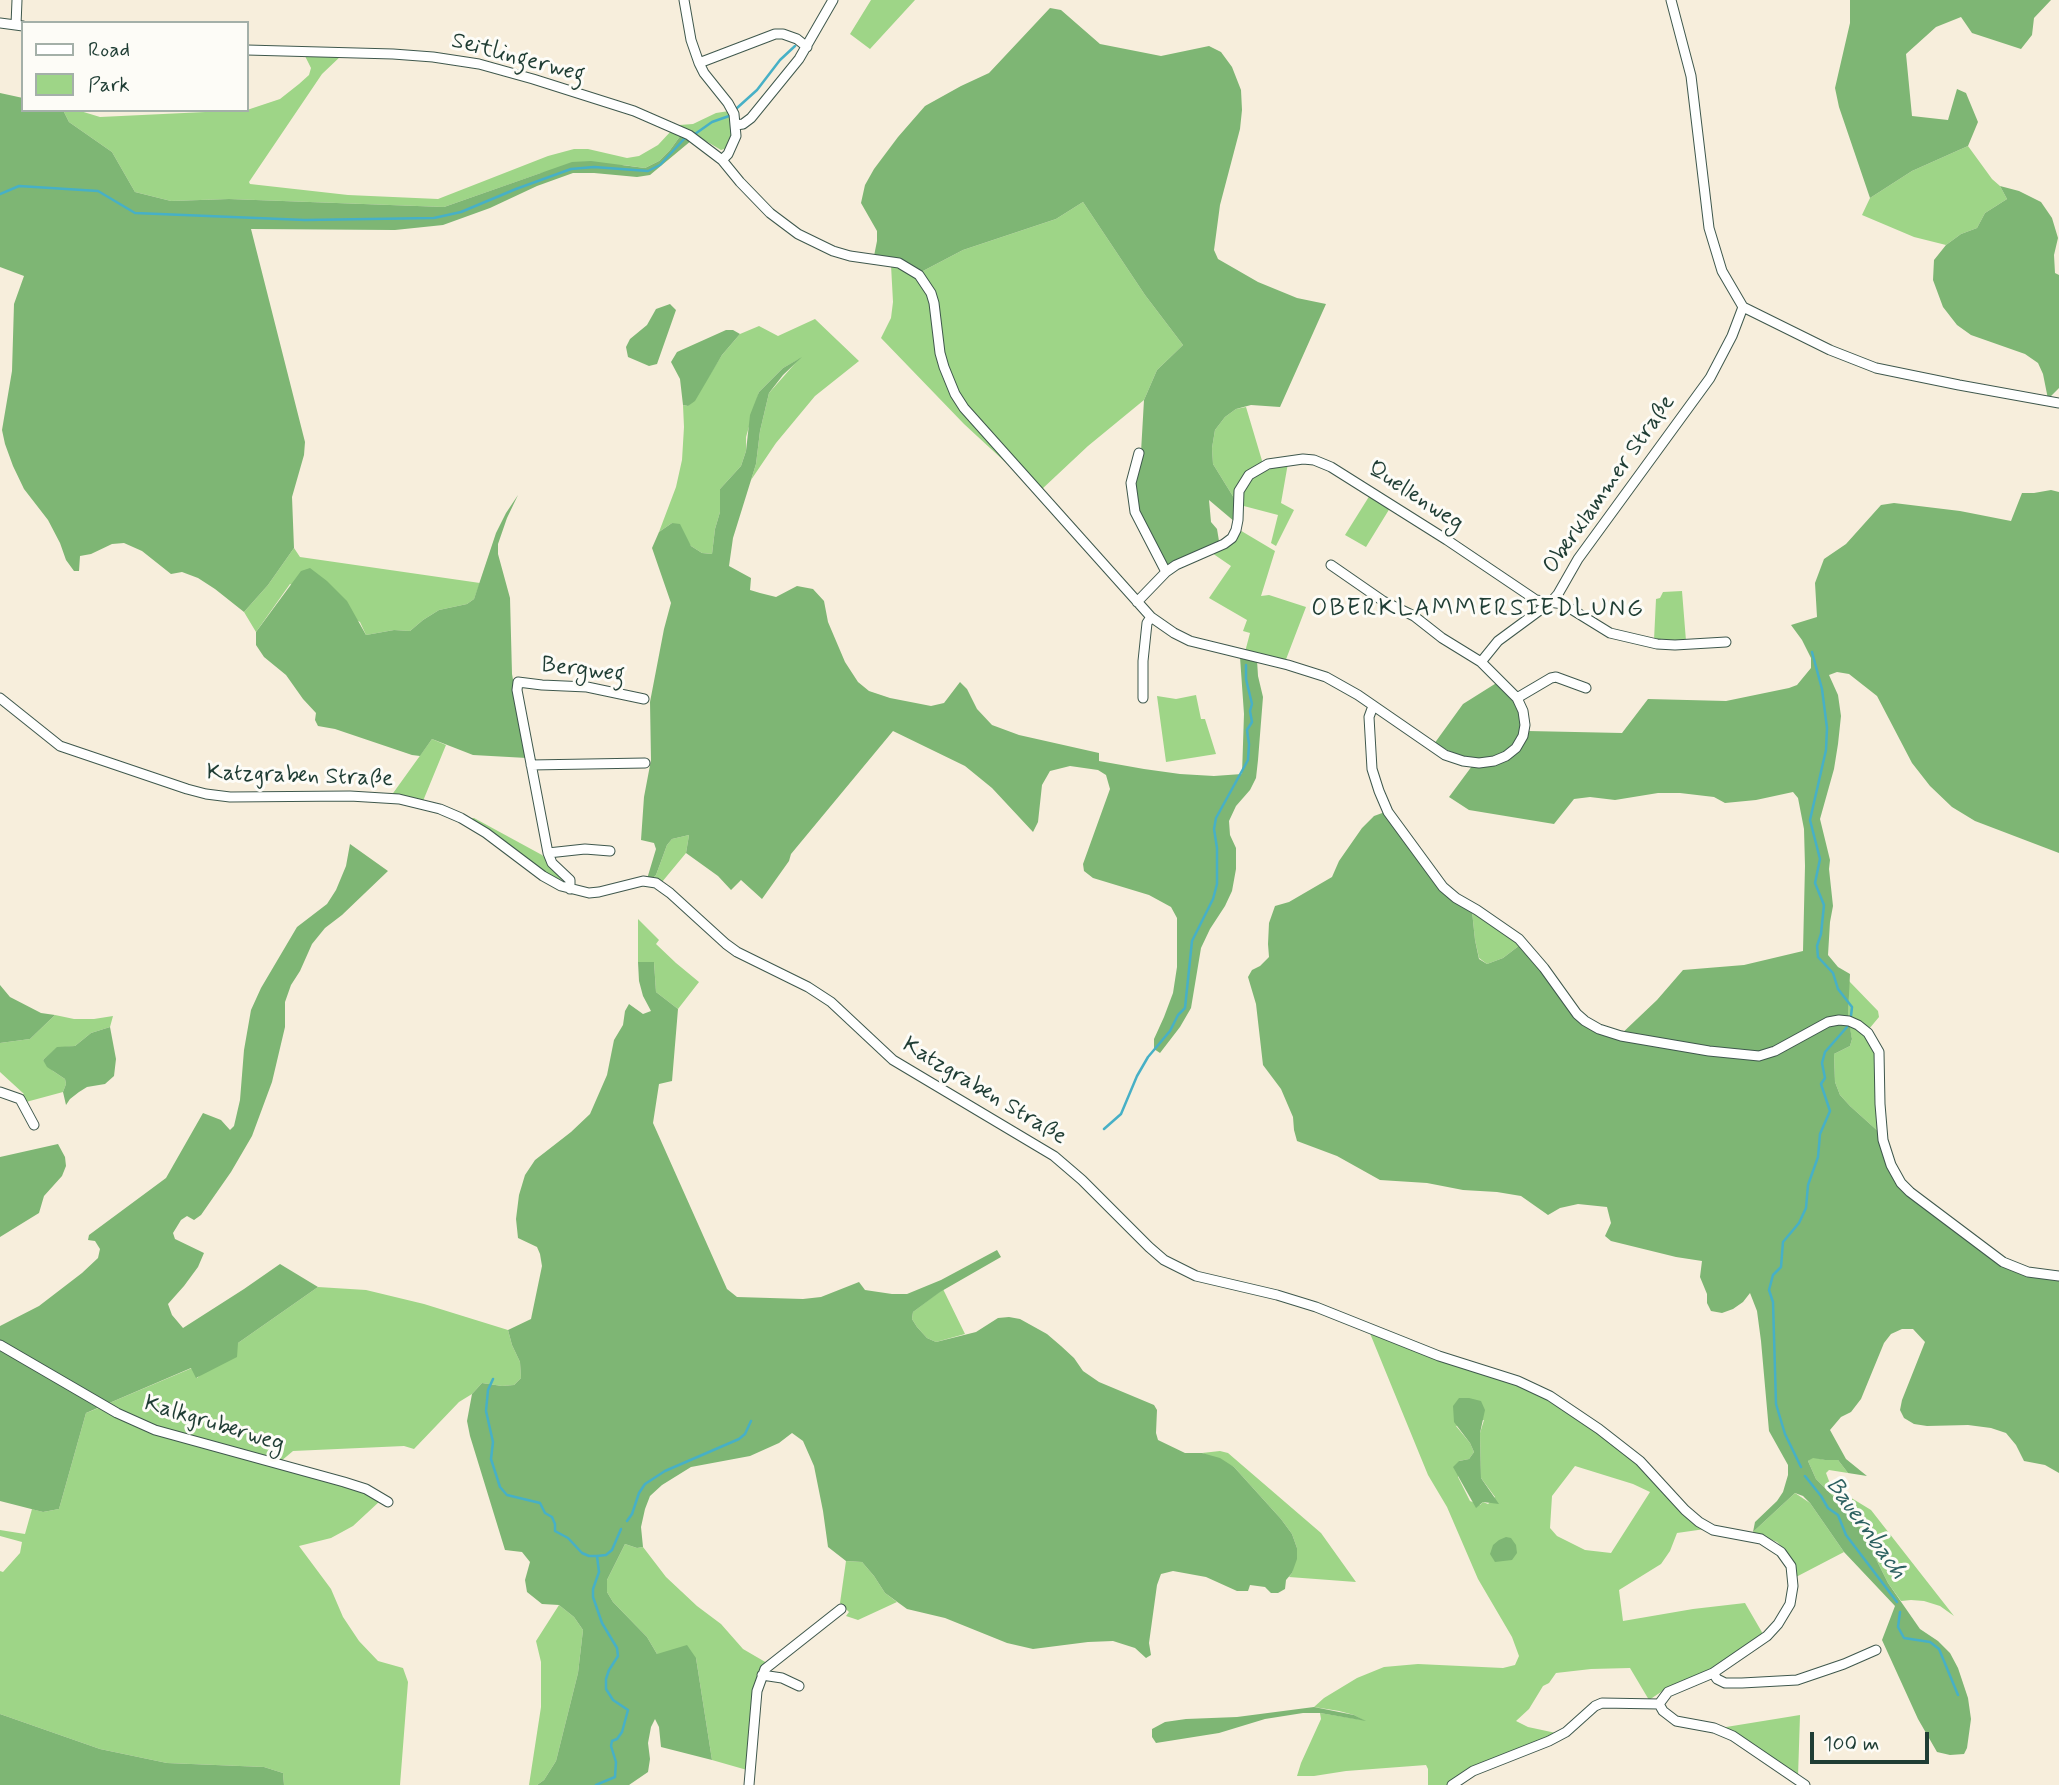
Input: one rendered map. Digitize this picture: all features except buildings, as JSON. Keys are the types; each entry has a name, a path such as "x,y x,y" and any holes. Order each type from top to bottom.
{"street":[{"path":"0,23 20,26 17,0"},
{"path":"684,0 691,40 699,63 728,103 736,125 733,146 722,160"},
{"path":"736,125 751,118 800,59 833,0"},
{"path":"1671,0 1691,76 1713,243 1722,271 1743,307 1830,350 1875,368 2059,403"},
{"path":"699,63 775,34 797,39 807,47"},
{"name":"Seitlingerweg","path":"248,50 433,57 499,69 661,121 689,135 722,160 755,199 798,234 850,256 899,263 919,275 931,293 940,353 955,394 976,422 1137,602"},
{"name":"Oberklammer Straße","path":"1481,662 1498,641 1558,594 1578,559 1710,378 1732,336 1743,307"},
{"path":"1139,453 1131,483 1135,512 1166,572"},
{"name":"Quellenweg","path":"1137,602 1176,565 1232,538 1238,520 1239,491 1249,475 1268,464 1303,459 1331,467 1536,600 1563,604 1611,633 1642,642 1675,645 1726,642"},
{"path":"1137,602 1151,617 1190,641 1288,664 1326,677 1445,755 1479,763 1494,761 1516,748 1523,736 1523,711 1517,698 1481,662 1442,638 1414,616 1383,601 1331,565"},
{"path":"1143,698 1143,661 1147,623 1151,617"},
{"path":"1517,698 1556,677 1586,688"},
{"name":"Bergweg","path":"570,888 570,880 552,863 548,853 517,690 518,682 587,687 644,699"},
{"name":"Katzgraben Straße","path":"0,698 61,746 206,794 230,797 367,796 399,799 440,809 471,824 543,876 570,888 589,893 643,881 656,883 726,944 831,1002 893,1060 1054,1156 1164,1260 1196,1276 1316,1307 1439,1356 1495,1372 1534,1387 1570,1408 1640,1461 1699,1522 1713,1530 1749,1536 1771,1544 1791,1566 1793,1586 1790,1604 1767,1636 1713,1674 1668,1692 1659,1704"},
{"path":"1373,706 1369,717 1372,769 1383,801 1395,821 1443,887 1519,939 1585,1021 1621,1036 1709,1051 1759,1056 1775,1051 1828,1023 1839,1020 1858,1025 1868,1033 1879,1052 1883,1140 1891,1165 1901,1183 2003,1262 2028,1272 2059,1276"},
{"path":"531,765 645,763"},
{"path":"548,853 585,849 610,851"},
{"path":"0,1092 20,1099 34,1125"},
{"name":"Kalkgruberweg","path":"0,1345 117,1413 155,1430 344,1482 366,1489 388,1502"},
{"path":"749,1785 757,1691 762,1675 770,1664 841,1609"},
{"path":"1713,1674 1725,1682 1742,1684 1797,1680 1876,1650"},
{"path":"762,1675 782,1678 799,1686"},
{"path":"1452,1785 1473,1771 1566,1732 1602,1703 1659,1704 1663,1711 1676,1721 1714,1728 1733,1736 1805,1785"}],"green space":[{"path":"871,0 915,0 870,49 850,34"},
{"path":"1850,0 2051,0 2034,18 2032,35 2021,49 1972,33 1961,17 1936,27 1906,54 1912,116 1948,120 1957,89 1966,93 1978,122 1968,146 1912,171 1870,198 1835,88 1850,23"},
{"path":"1050,8 1061,10 1100,44 1161,56 1209,46 1221,52 1232,67 1241,90 1242,110 1240,129 1220,205 1214,250 1218,259 1258,282 1297,298 1326,304 1280,407 1251,405 1236,409 1225,417 1215,430 1213,464 1234,498 1235,522 1209,500 1211,522 1217,529 1219,541 1211,549 1170,565 1164,563 1136,508 1135,479 1141,452 1144,400 1157,370 1183,345 1145,295 1083,202 1056,219 963,250 921,272 874,256 877,231 861,203 865,185 874,169 925,106 989,73"},
{"path":"304,54 342,55 322,74 250,184 348,195 438,199 548,156 574,149 588,149 627,158 639,156 658,145 672,130 681,135 659,161 645,168 623,165 541,173 444,207 229,199 171,201 135,192 112,152 69,122 64,112 84,112 100,117 248,112 248,110 280,99 309,75 311,68"},
{"path":"0,93 21,98 21,112 64,112 69,122 112,152 135,192 171,201 229,199 444,207 572,162 591,161 645,168 659,161 681,135 692,140 650,175 637,177 573,173 443,225 395,230 251,229 305,442 292,497 294,548 268,585 244,612 198,578 182,572 171,574 142,551 124,543 112,544 80,556 79,571 74,571 66,560 48,520 24,489 5,444 2,430 12,371 14,304 24,276 0,267"},
{"path":"729,111 734,131 727,148 721,150 679,125 693,124 716,113"},
{"path":"1968,146 2007,199 1985,213 1977,228 1961,234 1946,245 1914,237 1862,215 1870,198 1912,171"},
{"path":"2000,186 2019,191 2041,202 2052,218 2058,238 2054,255 2055,273 2059,275 2059,388 2048,399 2038,363 2025,354 1971,335 1957,325 1943,307 1933,280 1934,260 1946,245 1961,234 1977,228 1985,213 2007,199"},
{"path":"1083,202 1145,295 1183,345 1157,370 1144,400 1088,446 1041,490 977,420 956,391 921,272 963,250 1056,219"},
{"path":"891,265 901,267 919,280 929,297 938,361 952,396 1016,472 964,424 881,338 891,318"},
{"path":"670,304 676,310 657,364 649,366 628,357 626,347 630,339 647,325 656,309"},
{"path":"815,319 859,361 815,396 776,443 751,480 769,393 799,359 783,368 759,392 741,466 720,489 720,512 712,554 702,553 691,546 672,523 659,532 676,487 682,460 683,405 688,406 722,355 740,334 759,326 778,336"},
{"path":"726,330 740,334 722,355 695,401 688,406 683,405 680,379 671,362 677,352"},
{"path":"802,357 769,393 756,464 733,538 729,566 751,578 750,590 760,593 776,597 797,586 813,589 824,601 828,622 845,662 858,682 869,691 931,706 944,703 960,682 967,689 977,709 992,725 1019,735 1099,753 1099,761 1144,769 1214,776 1242,774 1244,714 1240,657 1257,660 1263,697 1258,760 1256,778 1229,821 1230,835 1236,848 1232,891 1201,948 1191,1008 1160,1053 1154,1049 1154,1039 1173,993 1177,967 1177,918 1171,907 1149,895 1093,878 1084,871 1083,864 1110,789 1106,775 1098,770 1070,766 1050,771 1042,785 1038,822 1033,832 992,788 965,766 893,731 791,854 789,861 762,899 741,880 731,890 718,876 686,853 689,835 672,839 667,845 656,875 647,879 656,849 654,843 641,840 644,797 651,760 650,702 671,603 652,548 659,532 672,523 680,524 691,546 702,553 712,554 720,512 720,489 741,466 746,451 750,415 759,392 783,368"},
{"path":"1246,407 1263,464 1234,498 1213,464 1212,448 1215,430 1225,417 1236,409"},
{"path":"1288,463 1281,503 1294,510 1276,546 1271,543 1278,515 1240,505 1241,494 1245,484 1256,474"},
{"path":"2051,490 2059,492 2059,853 1975,821 1952,807 1930,786 1912,763 1877,696 1849,674 1837,672 1829,675 1838,695 1841,716 1834,769 1820,819 1830,860 1833,906 1828,955 1838,967 1850,974 1848,1016 1852,1039 1850,1046 1834,1054 1835,1082 1840,1095 1880,1133 1890,1172 2002,1265 2027,1275 2059,1278 2059,1473 2045,1465 2024,1461 2006,1433 1968,1425 1927,1426 1914,1424 1904,1418 1900,1410 1902,1400 1925,1342 1913,1329 1902,1329 1891,1334 1884,1343 1861,1399 1851,1412 1841,1417 1830,1430 1846,1459 1867,1476 1848,1473 1838,1460 1813,1458 1808,1461 1816,1479 1859,1525 1888,1583 1920,1629 1950,1653 1958,1668 1968,1698 1971,1719 1964,1754 1950,1755 1937,1752 1918,1719 1882,1640 1895,1606 1844,1552 1810,1503 1795,1493 1753,1532 1755,1522 1783,1492 1788,1465 1769,1431 1757,1311 1750,1293 1733,1309 1722,1313 1711,1311 1700,1277 1702,1261 1611,1241 1605,1236 1611,1223 1607,1207 1578,1204 1560,1208 1548,1215 1521,1196 1427,1183 1380,1180 1337,1156 1297,1141 1293,1117 1281,1089 1263,1065 1256,1004 1248,977 1252,970 1269,957 1269,923 1275,906 1289,902 1332,877 1339,861 1362,828 1374,816 1385,812 1426,869 1472,911 1479,959 1487,964 1503,958 1520,945 1529,952 1565,1002 1617,1038 1657,1000 1683,970 1744,965 1803,951 1804,829 1798,798 1793,792 1725,803 1714,797 1680,793 1658,793 1615,800 1590,797 1574,799 1554,824 1469,810 1449,797 1472,766 1500,762 1528,731 1622,733 1648,699 1726,701 1797,685 1811,668 1811,658 1791,625 1817,617 1815,583 1824,559 1846,544 1881,505 1894,503 1960,511 2011,521 2022,493"},
{"path":"518,495 498,544 498,554 510,598 512,674 527,758 473,755 432,739 420,756 412,755 335,729 318,726 316,713 286,675 264,657 256,645 256,632 301,571 310,568 327,581 347,601 366,635 394,630 410,631 439,610 467,604 474,599 496,533"},
{"path":"1370,495 1390,508 1366,547 1345,535"},
{"path":"1238,529 1275,551 1261,596 1269,595 1306,607 1285,662 1245,652 1250,633 1243,631 1247,620 1209,598 1231,566 1212,553"},
{"path":"294,548 300,557 480,583 474,599 467,604 439,610 410,631 394,630 366,635 360,622 290,584 256,632 244,612 268,585"},
{"path":"1682,591 1686,641 1654,640 1656,599 1660,598 1663,592"},
{"path":"1498,682 1517,705 1522,724 1515,744 1499,756 1482,759 1465,758 1434,744 1463,704"},
{"path":"1196,695 1201,719 1205,719 1216,754 1166,762 1157,696 1176,699"},
{"path":"432,739 446,745 423,801 391,796"},
{"path":"474,818 542,855 558,870 563,880 555,879 469,819"},
{"path":"689,835 686,853 662,882 652,879 672,839"},
{"path":"350,844 388,871 325,928 312,944 291,985 285,1002 285,1027 272,1082 252,1136 201,1215 194,1220 187,1216 173,1233 175,1239 204,1253 198,1267 168,1304 172,1315 183,1328 280,1264 318,1287 238,1343 237,1357 196,1378 191,1368 86,1413 59,1509 43,1512 0,1501 0,1326 39,1306 98,1258 100,1249 95,1241 88,1240 89,1235 166,1178 203,1113 221,1120 230,1130 234,1126 240,1100 251,1010 297,927 327,904 336,890 346,866"},
{"path":"1472,911 1520,945 1503,958 1487,964 1479,958"},
{"path":"638,919 659,940 656,944 699,982 678,1009 656,992 654,962 638,962"},
{"path":"638,962 654,962 656,992 678,1009 672,1081 659,1084 653,1123 727,1289 737,1297 803,1299 821,1297 859,1282 865,1290 907,1294 941,1280 997,1250 1001,1257 940,1292 913,1312 912,1319 917,1327 927,1338 936,1342 976,1332 998,1318 1020,1319 1047,1334 1074,1358 1083,1371 1099,1382 1154,1405 1157,1410 1158,1440 1185,1453 1202,1453 1220,1458 1234,1467 1292,1534 1297,1548 1297,1559 1286,1580 1285,1589 1271,1593 1265,1587 1250,1585 1248,1591 1237,1591 1206,1577 1173,1571 1161,1574 1149,1643 1151,1655 1146,1658 1135,1648 1113,1641 1033,1649 1007,1643 945,1618 907,1609 885,1593 862,1562 846,1561 828,1547 814,1466 803,1441 792,1433 779,1443 750,1456 691,1467 662,1485 650,1496 645,1509 641,1527 643,1547 625,1544 607,1580 607,1592 613,1602 647,1637 657,1654 687,1645 696,1658 712,1760 661,1747 659,1727 655,1719 648,1743 648,1772 629,1785 537,1785 544,1780 556,1761 578,1673 583,1630 574,1617 559,1605 542,1604 527,1592 525,1580 530,1562 522,1552 505,1550 467,1421 472,1394 482,1383 514,1385 521,1378 520,1362 508,1330 531,1319 542,1266 537,1247 518,1238 516,1219 519,1195 525,1175 535,1160 590,1114 607,1075 614,1040 623,1025 629,1004 643,1014 651,1011 639,981"},
{"path":"1849,981 1878,1011 1879,1017 1869,1029 1848,1016"},
{"path":"0,985 10,997 41,1013 55,1015 30,1039 0,1043"},
{"path":"55,1015 74,1019 113,1016 110,1027 91,1033 75,1046 57,1048 43,1060 65,1079 63,1092 26,1102 19,1096 24,1094 0,1072 0,1043 30,1039"},
{"path":"1849,1024 1862,1031 1875,1048 1880,1133 1840,1095 1835,1082 1834,1054 1850,1046 1852,1039"},
{"path":"110,1027 116,1059 114,1076 105,1084 87,1087 66,1105 63,1092 65,1079 47,1067 43,1060 57,1047 75,1046 91,1033"},
{"path":"58,1144 65,1157 66,1166 62,1176 44,1196 39,1213 0,1237 0,1157"},
{"path":"318,1287 366,1290 424,1304 508,1330 520,1362 521,1378 514,1385 482,1383 472,1394 459,1402 414,1449 404,1446 293,1451 280,1462 157,1428 107,1404 192,1368 197,1378 238,1343"},
{"path":"943,1289 965,1334 936,1342 927,1338 912,1319 913,1312"},
{"path":"1369,1331 1544,1395 1621,1448 1705,1529 1677,1533 1661,1564 1619,1590 1623,1621 1745,1603 1763,1634 1708,1673 1667,1688 1649,1700 1630,1668 1556,1673 1549,1683 1543,1686 1529,1709 1516,1721 1528,1727 1556,1733 1449,1785 1428,1785 1426,1765 1297,1776 1321,1719 1320,1713 1363,1720 1339,1711 1314,1707 1357,1678 1384,1667 1418,1664 1503,1668 1515,1665 1519,1656 1512,1637 1478,1579 1447,1507 1428,1475","holes":["1484,1420 1480,1433 1481,1478 1495,1497 1488,1504 1483,1502 1480,1505 1470,1501 1458,1477 1459,1461 1469,1459 1474,1452 1456,1426","1575,1466 1650,1492 1611,1553 1585,1550 1557,1536 1550,1528 1552,1496"]},
{"path":"1459,1398 1481,1401 1485,1410 1480,1433 1481,1478 1499,1504 1483,1502 1476,1508 1453,1467 1459,1461 1469,1459 1474,1452 1454,1422 1453,1406"},
{"path":"101,1407 111,1413 357,1488 380,1501 353,1526 331,1538 299,1546 331,1589 343,1617 359,1641 378,1661 403,1668 408,1682 400,1785 284,1785 283,1773 264,1767 167,1763 100,1749 0,1714 0,1571 3,1572 20,1553 22,1542 0,1536 0,1530 25,1534 32,1509 43,1512 59,1509 86,1413"},
{"path":"1202,1453 1228,1453 1321,1533 1356,1582 1289,1577 1297,1548 1292,1534 1234,1467"},
{"path":"1813,1457 1838,1460 1848,1473 1829,1470 1826,1473 1829,1481 1835,1488 1871,1510 1954,1616 1940,1606 1924,1601 1901,1601 1888,1583 1859,1525 1816,1479 1808,1461"},
{"path":"1795,1493 1810,1503 1844,1552 1796,1577 1786,1551 1777,1542 1753,1532"},
{"path":"1506,1537 1511,1538 1516,1545 1517,1553 1512,1560 1495,1562 1490,1554 1493,1545"},
{"path":"625,1544 643,1547 666,1577 697,1606 721,1624 743,1649 767,1663 761,1673 747,1770 712,1760 696,1658 657,1654 647,1637 613,1602 607,1592 607,1580"},
{"path":"846,1561 862,1562 885,1593 897,1602 858,1620 846,1616 849,1612 840,1603"},
{"path":"559,1605 574,1617 583,1630 578,1673 556,1761 544,1780 537,1785 529,1785 541,1707 541,1662 536,1641"},
{"path":"1314,1707 1354,1715 1366,1721 1320,1713 1303,1713 1265,1719 1219,1733 1156,1743 1152,1737 1152,1729 1165,1722 1237,1717"},
{"path":"0,1714 100,1749 167,1763 264,1767 283,1773 284,1785 0,1785"},
{"path":"1800,1715 1798,1777 1720,1728"}],"waterway":[{"path":"737,108 757,90 780,60 795,46"},
{"path":"695,134 712,122 729,116"},
{"path":"0,194 19,186 98,191 135,213 305,220 434,218 461,212 571,169 594,167 648,171 660,165 685,138"},
{"name":"Bauernbach","path":"1812,652 1822,689 1827,728 1826,750 1810,820 1820,859 1815,883 1824,905 1817,946 1818,957 1833,973 1838,989 1852,1007 1851,1016"},
{"path":"1104,1129 1121,1114 1148,1057 1185,1008 1192,941 1213,899 1217,884 1214,829 1216,818 1248,760 1247,730 1252,722 1252,704 1246,679 1246,665"},
{"name":"Bauernbach","path":"1801,1467 1785,1434 1776,1404 1773,1302 1769,1290 1773,1275 1781,1267 1783,1242 1799,1223 1806,1208 1808,1185 1818,1157 1820,1134 1830,1111 1821,1084 1825,1078 1822,1063 1825,1052 1847,1027"},
{"path":"493,1379 488,1390 486,1411 493,1442 491,1459 500,1487 507,1495 540,1503 545,1513 552,1517 555,1531 568,1538 582,1553 597,1556"},
{"path":"627,1521 645,1484 665,1471 739,1439 745,1434 751,1421"},
{"name":"Bauernbach","path":"1805,1476 1828,1508 1838,1515 1846,1535 1897,1602"},
{"path":"596,1785 615,1777 616,1762 611,1746 612,1741 622,1732 628,1710 613,1700 606,1689 609,1670 618,1656 617,1648 602,1623 593,1597 599,1572 597,1556 606,1555 612,1550 621,1529"},
{"name":"Bauernbach","path":"1900,1612 1898,1627 1904,1638 1930,1642 1939,1649 1958,1695"}],"district":[{"name":"OBERKLAMMERSIEDLUNG","path":"1478,610"}]}
